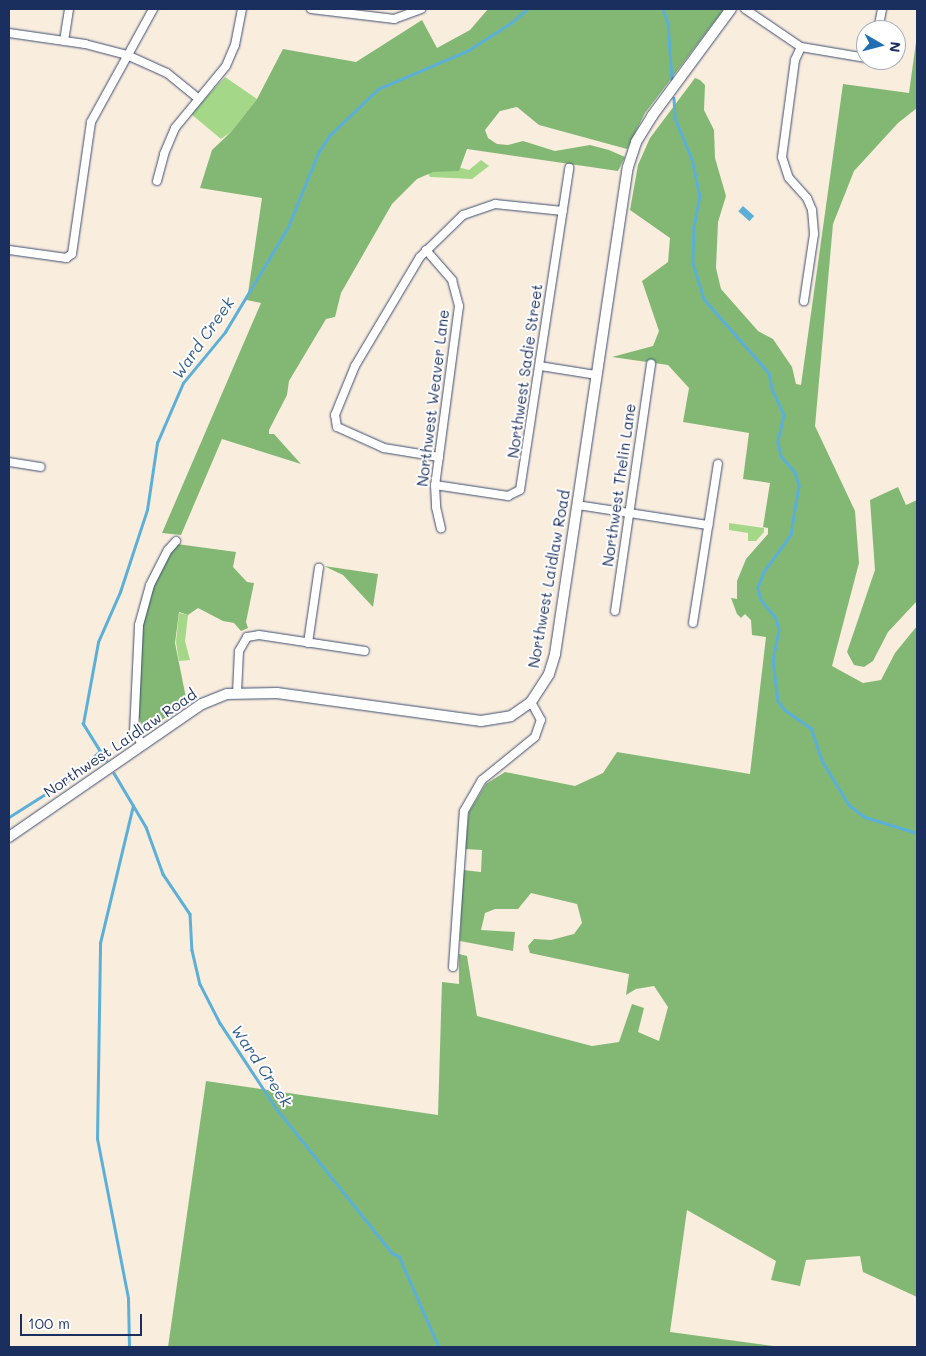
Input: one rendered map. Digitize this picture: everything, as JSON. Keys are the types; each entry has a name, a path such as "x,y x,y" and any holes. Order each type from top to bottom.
{"street":[{"path":"64,41 69,9"},
{"path":"9,250 69,257 72,254 89,128 153,9"},
{"path":"158,181 171,137 226,66 234,45 242,9"},
{"path":"311,9 394,19 421,9"},
{"name":"Northwest Laidlaw Road","path":"9,837 209,700 237,693 277,693 480,721 511,716 532,702 549,674 554,654 578,505 625,179 634,148 652,116 731,9"},
{"path":"746,9 801,47 856,56"},
{"path":"9,33 64,41 127,56 167,73 199,99"},
{"path":"801,47 795,60 782,158 789,178 807,198 812,210 814,234 804,301"},
{"name":"Northwest Sadie Street","path":"435,485 508,496 518,494 522,484 569,168"},
{"path":"439,457 384,448 342,431 335,423 336,411 359,360 426,250 463,215 484,206 506,204 563,212"},
{"name":"Northwest Weaver Lane","path":"426,250 452,280 459,306 435,485 442,528"},
{"name":"Northwest Thelin Lane","path":"615,611 651,364"},
{"path":"540,366 596,375"},
{"path":"9,462 41,467"},
{"path":"694,623 718,464"},
{"path":"578,505 708,525"},
{"path":"143,745 134,732 139,625 150,585 168,550 176,541"},
{"path":"308,643 319,568"},
{"path":"237,693 238,651 243,640 259,636 365,651"},
{"path":"453,967 464,811 482,780 535,737 541,720 532,702"}],"green space":[{"path":"488,9 724,9 645,113 627,149 539,125 517,107 500,111 485,130 488,138 497,144 508,145 523,141 555,151 590,145 609,150 625,157 618,171 467,149 459,171 433,172 417,179 392,204 341,293 335,317 326,319 289,381 287,395 269,430 269,434 274,434 301,464 222,439 181,535 162,533 261,303 247,300 262,198 200,188 212,150 231,132 257,99 283,49 356,62 422,20 437,48 470,30"},
{"path":"917,35 917,108 898,123 854,171 833,224 815,426 855,511 859,563 832,666 863,683 881,680 895,653 917,626 917,1297 863,1272 860,1256 806,1260 800,1286 771,1280 776,1261 687,1210 670,1332 781,1347 168,1347 206,1081 438,1115 442,982 459,984 459,954 467,956 477,1016 592,1046 619,1042 632,1004 644,1008 638,1032 659,1041 668,1007 654,986 636,989 626,995 629,974 530,953 528,946 534,939 551,940 574,934 582,923 577,904 531,893 518,909 495,909 485,913 481,930 515,932 513,951 460,941 463,870 481,872 482,850 465,849 469,812 486,784 505,772 575,786 603,773 617,752 750,774 766,637 752,635 751,620 745,614 741,618 737,614 731,598 737,599 737,581 746,559 768,534 768,528 763,527 770,483 743,479 749,433 683,422 689,388 668,365 612,357 653,346 659,331 642,281 668,262 670,238 630,210 638,165 650,138 695,78 700,80 705,85 704,110 714,130 715,158 726,196 718,222 716,268 721,289 758,331 773,339 792,367 796,384 801,385 843,84 909,93"},
{"path":"225,77 257,99 231,132 221,139 191,114"},
{"path":"481,160 489,166 472,179 430,177 427,172 454,166 469,170"},
{"path":"898,487 906,505 917,500 917,601 888,632 873,661 864,667 854,665 847,652 875,570 870,500"},
{"path":"729,523 764,528 764,532 756,541 748,541 748,533 729,530"},
{"path":"177,544 236,552 233,567 247,582 254,583 246,622 248,628 241,631 234,623 223,621 198,608 188,615 179,612 175,643 187,703 144,732 139,717 142,613 164,560"},
{"path":"324,566 378,574 373,607 343,575"},
{"path":"179,613 188,615 185,641 190,660 179,661 176,642"}],"water":[{"path":"743,206 754,216 749,221 738,211"}],"waterway":[{"name":"Ward Creek","path":"106,761 83,724 98,642 120,592 147,510 157,443 183,383 225,332 288,227 318,153 329,136 378,89 467,51 511,23 527,9"},
{"path":"663,9 668,23 672,79"},
{"path":"674,98 675,118 692,159 700,196 694,227 693,263 704,299 769,373 772,389 784,415 778,442 781,456 795,472 799,485 791,535 764,572 758,588 761,600 776,618 779,630 773,660 778,701 785,710 811,728 823,762 849,805 865,817 917,833"},
{"path":"56,791 100,751"},
{"name":"Ward Creek","path":"114,773 146,827 163,874 190,914 192,950 200,984 220,1023 276,1108 392,1253 399,1256 439,1347"},
{"path":"9,817 44,795"},
{"path":"129,1347 128,1298 97,1139 100,943 133,806"}]}
